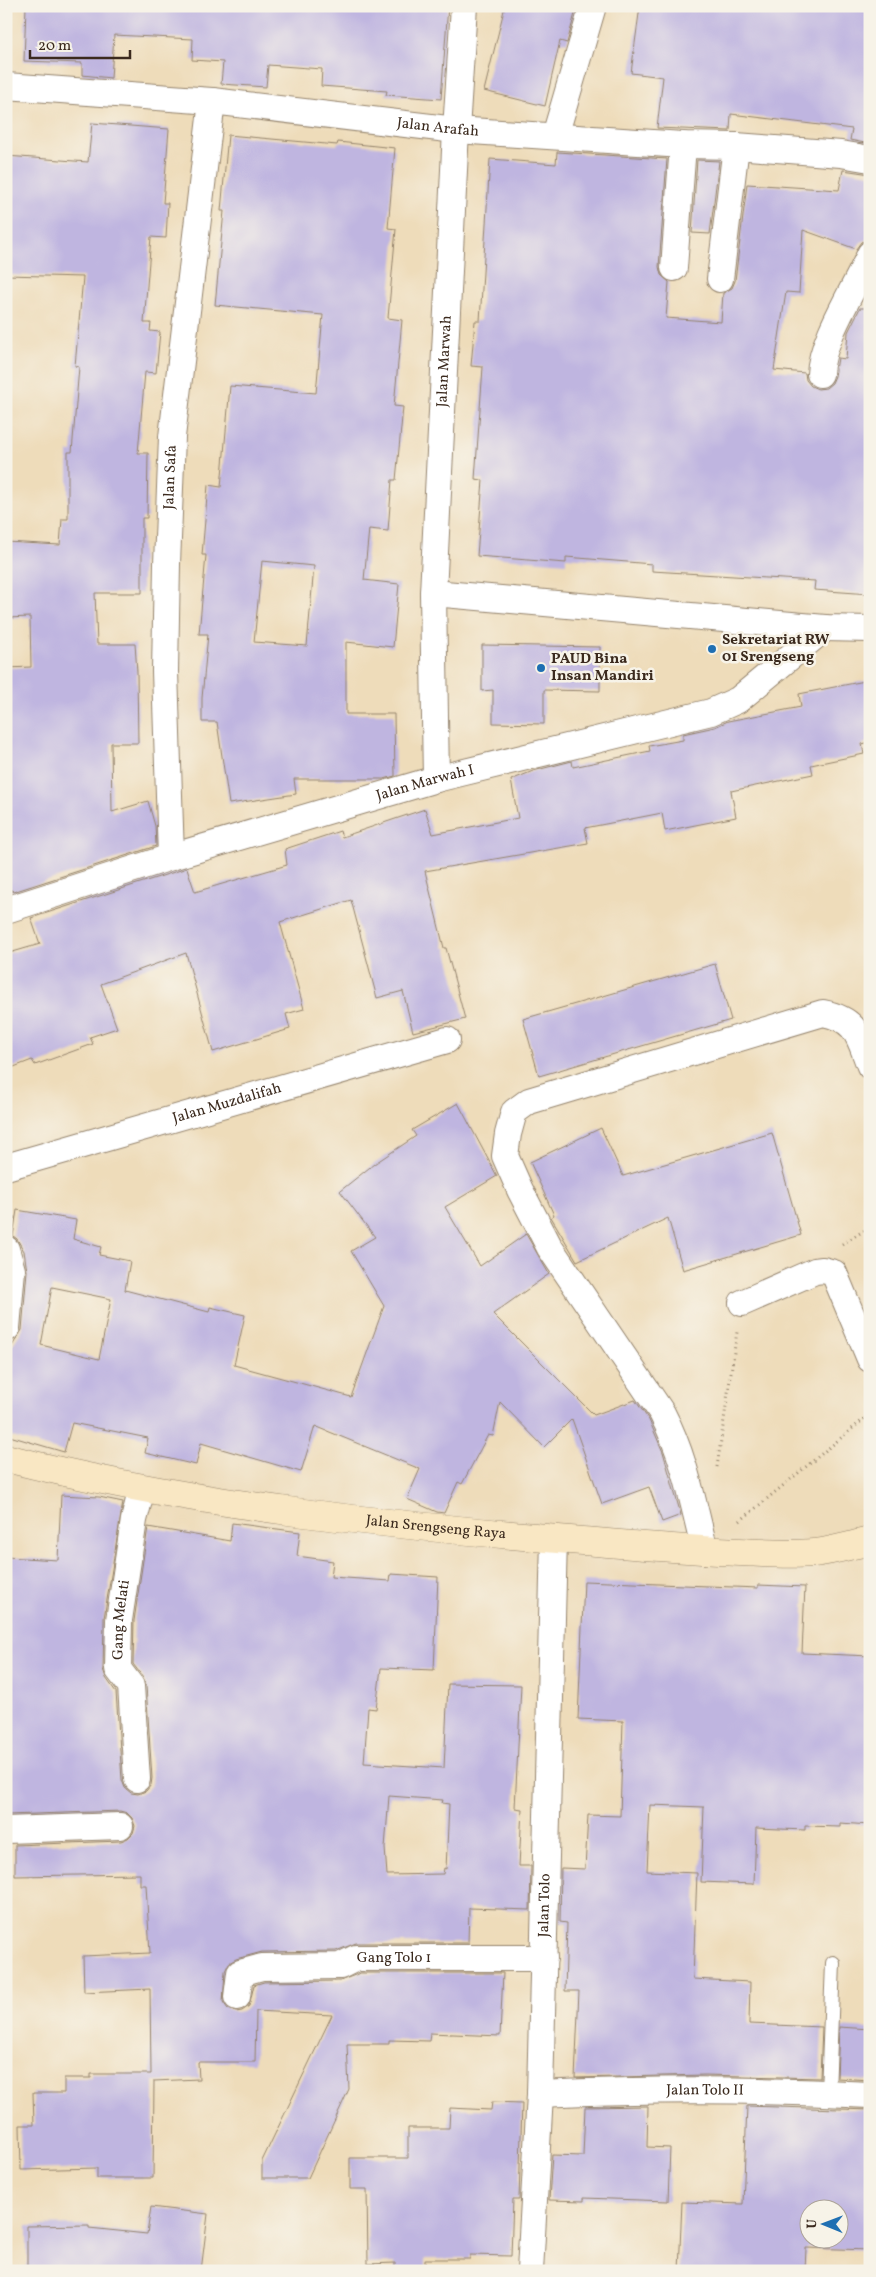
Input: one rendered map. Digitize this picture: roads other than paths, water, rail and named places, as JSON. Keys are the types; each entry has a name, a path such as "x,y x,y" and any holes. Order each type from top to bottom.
{"main road":[{"name":"Jalan Srengseng Raya","path":"6,1458 66,1473 142,1488 328,1516 554,1539 705,1551 815,1553 870,1541"}],"street":[{"name":"Jalan Marwah","path":"436,779 433,593 464,6"},
{"path":"555,136 593,6"},
{"name":"Jalan Arafah","path":"6,86 212,101 456,130 683,145 736,146 841,154 870,159"},
{"name":"Jalan Safa","path":"171,857 165,671 172,437 212,101"},
{"path":"674,268 683,145"},
{"path":"720,279 736,146"},
{"path":"820,374 837,322 870,254"},
{"path":"433,593 825,628 870,629"},
{"name":"Jalan Marwah I","path":"6,910 171,857 436,779 711,712 738,700 825,628"},
{"path":"705,1551 680,1450 662,1413 550,1248 520,1190 506,1156 508,1134 514,1112 529,1101 823,1012 840,1016 854,1027 870,1066"},
{"name":"Jalan Muzdalifah","path":"6,1167 447,1040"},
{"path":"6,1249 12,1270 7,1328"},
{"path":"742,1303 815,1271 823,1270 834,1273 870,1359"},
{"name":"Gang Melati","path":"137,1779 131,1686 118,1669 118,1650 119,1620 134,1520 142,1488"},
{"name":"Jalan Tolo","path":"530,2271 540,2094 554,1539"},
{"path":"6,1830 120,1826"},
{"name":"Gang Tolo 1","path":"237,1996 240,1974 262,1967 340,1966 356,1958 544,1958"},
{"name":"Jalan Tolo II","path":"540,2094 603,2091 870,2095"}],"lane":[{"path":"828,2093 833,1963"}],"place":[{"name":"Sekretariat RW 01 Srengseng","path":"712,649"},
{"name":"PAUD Bina Insan Mandiri","path":"541,668"}]}
